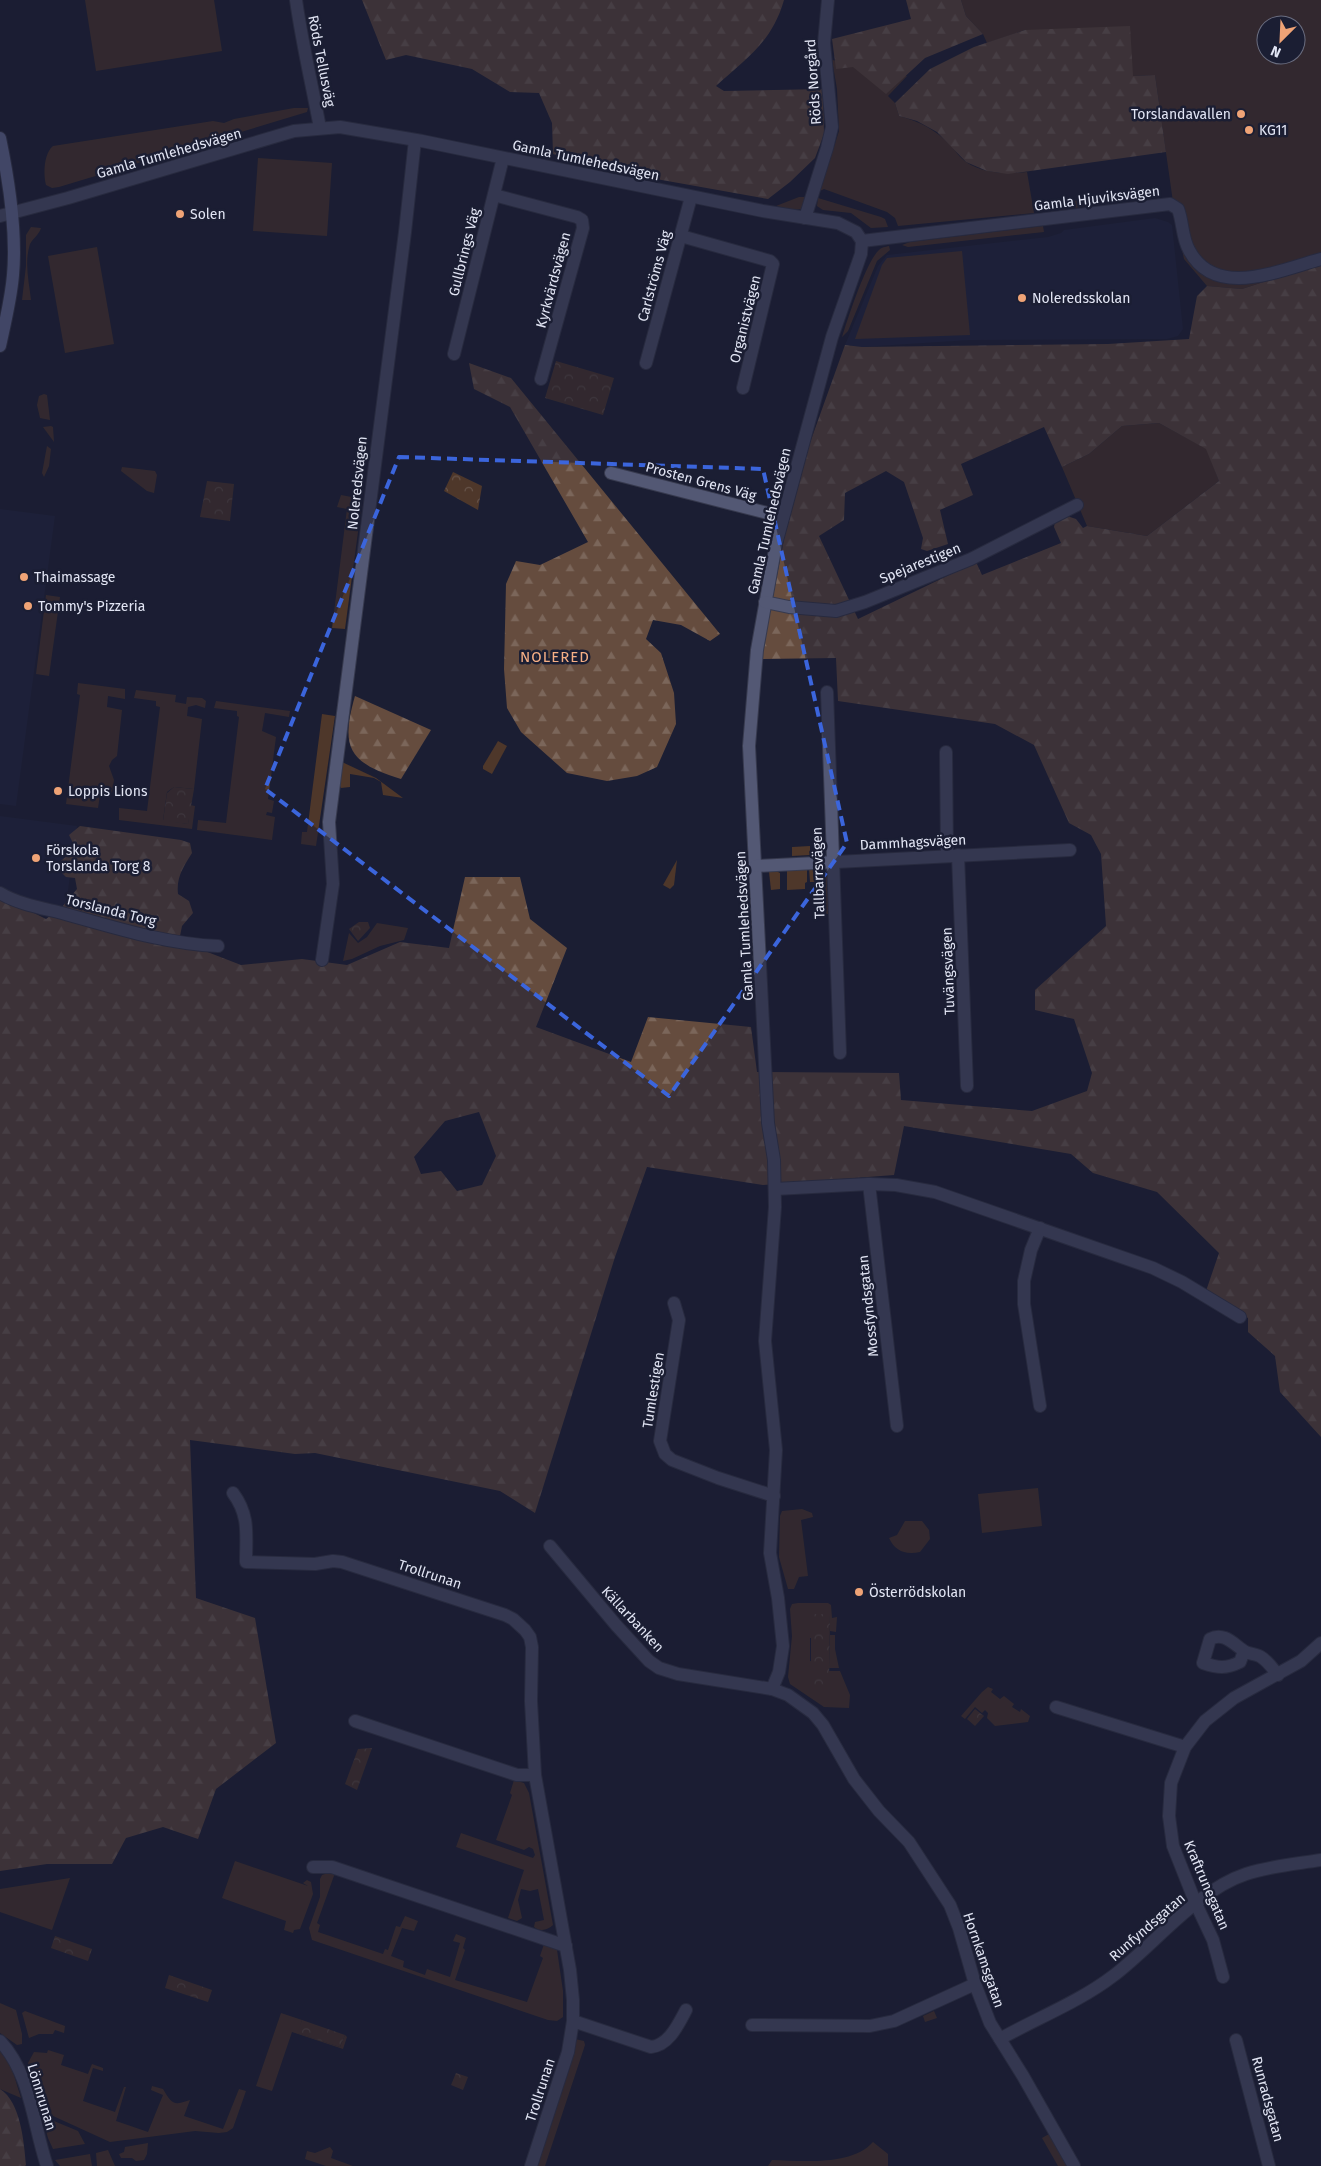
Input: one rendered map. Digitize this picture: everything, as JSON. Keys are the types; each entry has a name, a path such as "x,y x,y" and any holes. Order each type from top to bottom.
{"street":[{"name":"Röds Tellusväg","path":"296,0 320,128"},
{"name":"Röds Norgård","path":"805,218 832,127 824,43 828,0"},
{"name":"Gamla Tumlehedsvägen","path":"6,215 294,132 340,127 415,140 691,197 838,224 853,229 862,241 861,254 832,337 783,517 765,602 753,685 749,746 768,1123 774,1160 775,1189 765,1340 776,1450 770,1553 778,1598 783,1646 779,1672 772,1689"},
{"path":"0,138 13,275 0,346"},
{"name":"Noleredsvägen","path":"322,960 333,884 328,829 415,140"},
{"name":"Gullbrings Väg","path":"454,354 503,158"},
{"name":"Kyrkvärdsvägen","path":"494,195 577,216 582,220 583,228 541,379"},
{"name":"Carlströms Väg","path":"646,363 691,197"},
{"name":"Gamla Hjuviksvägen","path":"862,241 1170,204 1178,209 1187,247 1193,257 1208,271 1219,276 1240,279 1258,276 1321,259"},
{"name":"Organistvägen","path":"681,236 770,261 773,264 743,388"},
{"name":"Prosten Grens Väg","path":"611,473 783,517"},
{"name":"Spejarestigen","path":"765,602 789,607 836,611 866,602 971,559 1077,505"},
{"name":"Tallbarrsvägen","path":"827,692 840,1053"},
{"name":"Tuvängsvägen","path":"946,752 967,1086"},
{"name":"Dammhagsvägen","path":"756,866 1070,850"},
{"name":"Torslanda Torg","path":"0,893 24,903 105,925 193,945 218,946"},
{"path":"775,1189 869,1184 896,1185 934,1192 1153,1268 1182,1282 1240,1317"},
{"name":"Mossfyndsgatan","path":"869,1184 897,1426"},
{"path":"1040,1228 1031,1250 1024,1281 1024,1304 1040,1406"},
{"name":"Tumlestigen","path":"674,1304 679,1320 660,1441 665,1454 672,1460 718,1478 774,1496"},
{"name":"Trollrunan","path":"233,1493 241,1504 246,1517 246,1562 315,1564 333,1561 342,1562 505,1615 519,1624 530,1637 532,1646 531,1701 535,1775 566,1946 573,2000 573,2021 564,2066 531,2166"},
{"name":"Källarbanken","path":"550,1546 616,1625 649,1661 659,1668 678,1674 772,1689"},
{"name":"Kraftrunegatan","path":"1223,1977 1214,1940 1196,1904 1173,1846 1169,1816 1172,1783 1185,1747 1205,1721 1218,1708 1301,1661 1321,1643"},
{"path":"1244,1652 1262,1657 1278,1675"},
{"name":"Hornkamsgatan","path":"772,1689 788,1695 813,1713 823,1725 854,1779 879,1811 909,1842 921,1859 950,1905 959,1928 975,1984 990,2023 1023,2076 1074,2166"},
{"path":"1056,1707 1185,1747"},
{"path":"354,1721 517,1774 535,1775"},
{"name":"Runfyndsgatan","path":"1000,2039 1101,1985 1136,1958 1196,1904 1227,1882 1245,1874 1321,1860"},
{"path":"313,1867 332,1867 566,1946"},
{"path":"752,2025 870,2026 894,2020 975,1984"},
{"path":"573,2021 651,2047 659,2046 676,2030 686,2010"},
{"name":"Runradsgatan","path":"1236,2040 1270,2166"},
{"name":"Lönnrunan","path":"0,2042 14,2057 21,2075 47,2166"}],"highlighted area":[{"path":"399,457 763,469 847,843 669,1096 265,789"}],"shaded area":[{"name":"Noleredsskolan","path":"1155,218 1172,225 1183,329 1178,336 1167,339 970,340 862,347 845,345 878,266 887,255 1048,237 1061,233 1064,230"},
{"path":"0,509 55,516 16,806 0,804"},
{"name":"Förskola Torslanda Torg 8","path":"0,816 77,826 65,912 0,889"}],"green space":[{"path":"85,0 214,0 222,51 96,71"},
{"path":"362,0 784,0 773,27 765,38 748,58 716,86 724,91 823,89 824,134 815,158 790,182 768,199 645,177 553,154 552,123 539,93 510,92 472,69 406,55 386,60"},
{"path":"906,0 961,0 966,16 983,34 925,58 886,94 853,67 836,69 832,39 911,19"},
{"name":"Torslandavallen","path":"961,0 1321,0 1321,263 1242,289 1207,286 1184,259 1175,216 1155,75 1133,76 1025,30 987,43 983,34 966,16"},
{"path":"1130,26 1133,76 1155,75 1166,152 1008,174 987,171 966,162 937,132 917,121 899,116 895,103 930,69 974,47 1025,30"},
{"path":"832,60 892,70 907,76 888,96 895,103 899,116 933,130 964,160 973,166 996,172 1027,172 1034,213 898,226 895,218 887,212 824,189 820,191 839,131 837,89"},
{"path":"294,108 308,108 307,112 59,187 52,188 46,185 45,164 50,149 53,146 213,121 224,123 234,119"},
{"path":"258,158 332,163 327,236 253,231"},
{"path":"1147,191 1147,197 1061,210 1059,203"},
{"path":"799,197 808,197 801,209 793,210 776,206"},
{"path":"818,198 881,217 885,219 888,227 871,228 851,213 823,210 817,206"},
{"path":"1043,226 1044,232 908,247 902,245 910,242"},
{"path":"31,227 41,228 30,244 27,258 31,300 22,300 26,266 26,235"},
{"path":"889,246 890,250 877,261 848,331 842,337 858,291 874,256 882,248"},
{"path":"97,247 114,344 65,353 48,256"},
{"path":"962,251 970,335 855,339 882,265 887,258"},
{"path":"1321,263 1321,1437 1280,1392 1275,1356 1248,1332 1248,1318 1206,1291 1219,1253 1157,1192 1093,1173 1071,1154 904,1126 894,1175 763,1185 647,1167 615,1257 535,1513 500,1491 315,1453 295,1454 190,1440 196,1598 255,1618 276,1743 216,1789 198,1839 163,1827 126,1838 112,1864 47,1864 0,1871 0,900 24,908 46,919 62,907 77,889 75,878 66,877 55,866 69,854 77,851 69,835 80,826 181,840 190,843 192,853 179,877 178,894 189,901 193,913 182,926 179,941 241,965 302,959 347,965 400,942 449,948 465,877 520,877 530,919 567,948 536,1027 631,1062 648,1017 751,1027 757,1072 899,1073 901,1100 1032,1111 1087,1091 1092,1073 1074,1019 1035,1010 1035,990 1106,926 1101,854 1091,835 1069,823 1034,745 995,724 838,701 836,658 761,659 785,534 802,465 845,345 862,347 1108,344 1189,339 1197,296 1207,286 1242,289","holes":["1159,423 1206,449 1219,481 1147,536 1087,526 1083,528 1076,519 1067,516 1055,522 1054,527 1061,543 982,575 976,562 858,619 819,536 844,520 845,493 886,471 904,482 923,538 921,549 927,551 948,544 940,510 973,495 961,464 1044,427 1062,467 1089,454 1122,426","479,1112 496,1156 482,1185 457,1191 441,1171 421,1174 414,1157 445,1121"]},
{"path":"556,361 614,378 603,415 545,398"},
{"path":"469,363 511,378 720,634 710,641 681,625 653,620 646,639 661,653 674,693 676,724 657,767 637,776 607,781 567,773 521,732 507,708 504,669 506,584 516,561 540,565 588,542 510,407 474,389"},
{"path":"47,395 50,420 40,418 37,405 39,396"},
{"path":"1159,423 1207,449 1219,481 1147,536 1087,526 1062,467 1089,454 1122,426"},
{"path":"43,427 53,427 54,442"},
{"path":"47,446 51,449 49,466 44,477 42,473"},
{"path":"122,467 155,471 157,475 154,493 147,491 121,471"},
{"path":"453,472 482,486 478,510 444,491"},
{"path":"207,481 234,484 230,521 200,517"},
{"path":"341,495 362,499 345,629 332,628 347,509 337,507"},
{"path":"46,595 60,597 49,676 36,674"},
{"path":"78,683 125,689 125,699 108,696 107,707 122,710 117,756 109,766 114,780 112,793 107,792 106,796 100,795 98,808 66,804 80,695 77,694"},
{"path":"136,690 176,695 175,702 186,704 187,697 202,698 206,701 205,708 196,705 188,707 187,716 202,719 194,789 174,787 167,792 163,820 188,824 190,805 195,806 192,829 119,820 119,808 147,811 160,707 156,706 156,701 134,698"},
{"path":"355,696 431,730 401,779 370,767 353,751 349,741 349,729"},
{"path":"216,701 290,711 289,717 265,713 262,731 276,737 268,799 274,801 272,813 267,812 266,815 275,817 272,840 197,830 198,820 226,823 239,717 237,716 237,711 214,708"},
{"path":"322,714 335,716 316,846 301,844 302,832 307,832"},
{"path":"498,741 507,746 492,774 483,769 483,766"},
{"path":"342,762 376,778 403,798 383,795 381,782 374,778 350,774 350,787 341,788 339,784"},
{"path":"174,787 194,789 188,824 163,821 167,793"},
{"path":"810,846 810,855 792,856 792,847"},
{"path":"677,860 674,885 670,889 663,885"},
{"path":"807,868 805,889 787,890 787,869"},
{"path":"809,868 818,868 827,877 829,914 820,914 821,882 810,882"},
{"path":"774,870 780,873 780,889 771,890 769,872"},
{"path":"359,922 368,922 370,928 358,941 349,929"},
{"path":"377,923 408,928 404,940 380,946 352,959 343,961 349,933 358,943 367,937"},
{"path":"1038,1488 1042,1526 982,1533 978,1494"},
{"path":"802,1509 812,1513 813,1517 801,1520 808,1576 799,1577 794,1589 788,1589 779,1557 780,1516 782,1511"},
{"path":"905,1521 922,1521 929,1530 930,1539 920,1552 910,1553 901,1551 894,1546 889,1538 897,1535"},
{"path":"828,1603 831,1605 832,1618 837,1617 836,1632 830,1631 830,1614 811,1614 826,1638 810,1638 810,1661 825,1662 829,1671 840,1671 850,1695 849,1708 824,1707 790,1684 788,1677 792,1636 790,1609 792,1604"},
{"path":"811,1614 830,1614 829,1686 811,1686"},
{"path":"830,1635 835,1635 835,1649 839,1668 829,1668"},
{"path":"988,1687 993,1689 991,1692 1000,1699 1004,1696 1014,1704 1012,1707 1020,1712 1021,1709 1030,1716 1028,1722 995,1726 987,1718 988,1713 985,1710 982,1713 975,1707 965,1719 961,1716"},
{"path":"975,1709 984,1716 975,1726 967,1719"},
{"path":"372,1748 357,1790 345,1784 358,1749"},
{"path":"514,1780 524,1783 529,1793 553,1925 544,1930 534,1927 535,1922 544,1920 538,1889 530,1891 521,1889 518,1900 522,1918 517,1921 508,1918 524,1870 456,1847 461,1833 533,1858 535,1855 533,1849 529,1847 524,1850 496,1840 512,1795 510,1793"},
{"path":"235,1861 308,1886 303,1883 307,1880 311,1882 313,1894 300,1929 294,1930 293,1933 284,1930 286,1921 222,1898"},
{"path":"335,1873 317,1923 320,1925 318,1932 383,1954 385,1949 388,1950 396,1926 400,1927 405,1916 418,1921 414,1931 402,1928 391,1956 404,1961 403,1967 425,1975 427,1969 450,1977 460,1943 453,1941 456,1934 466,1938 463,1948 465,1950 455,1980 527,2002 543,1958 540,1956 544,1944 555,1947 563,1991 563,2017 557,2021 548,2020 312,1940 309,1928 320,1897 320,1879 322,1875"},
{"path":"70,1878 52,1930 0,1912 0,1889"},
{"path":"55,1936 92,1949 88,1961 51,1948"},
{"path":"169,1975 212,1990 208,2002 165,1988"},
{"path":"0,2003 16,2010 22,2034 22,2044 17,2045 0,2033"},
{"path":"25,2011 65,2026 64,2033 55,2030 53,2034 39,2034 29,2038 22,2013"},
{"path":"934,2011 937,2018 925,2022 923,2016"},
{"path":"281,2013 302,2020 298,2033 340,2047 345,2035 347,2037 343,2049 292,2032 272,2091 256,2086"},
{"path":"302,2020 345,2035 340,2047 297,2033"},
{"path":"575,2039 584,2041 585,2045 545,2166 537,2166 570,2067"},
{"path":"0,2050 12,2069 21,2098 0,2089"},
{"path":"48,2050 64,2055 61,2065 88,2074 92,2064 103,2068 103,2071 93,2068 83,2101 115,2112 124,2087 126,2087 116,2121 148,2132 163,2095 151,2090 152,2086 163,2089 171,2101 176,2103 190,2100 184,2116 223,2129 239,2089 246,2091 233,2128 227,2132 195,2131 110,2142 40,2110 28,2063 34,2052 47,2053"},
{"path":"456,2073 468,2077 463,2090 451,2085"},
{"path":"0,2089 13,2103 17,2113 22,2135 25,2166 0,2166"},
{"path":"42,2116 78,2131 85,2144 53,2149"},
{"path":"1049,2134 1067,2166 1058,2166 1042,2138"},
{"path":"873,2142 888,2154 888,2166 768,2166 772,2160 812,2161 840,2159 864,2150"},
{"path":"148,2143 147,2154 144,2160 136,2161 132,2158 121,2158 119,2154 124,2152 125,2147"},
{"path":"330,2147 333,2151 331,2158 353,2166 326,2166 305,2159 307,2151 315,2153"},
{"path":"108,2150 115,2166 97,2166 96,2153"},
{"path":"90,2154 92,2166 60,2166 55,2160"}],"place":[{"name":"Torslandavallen","path":"1241,114"},
{"name":"KG11","path":"1249,130"},
{"name":"Solen","path":"180,214"},
{"name":"Noleredsskolan","path":"1022,298"},
{"name":"Thaimassage","path":"24,577"},
{"name":"Tommy's Pizzeria","path":"28,606"},
{"name":"Loppis Lions","path":"58,791"},
{"name":"Förskola Torslanda Torg 8","path":"36,858"},
{"name":"Österrödskolan","path":"859,1592"}],"district":[{"name":"NOLERED","path":"555,657"}]}
